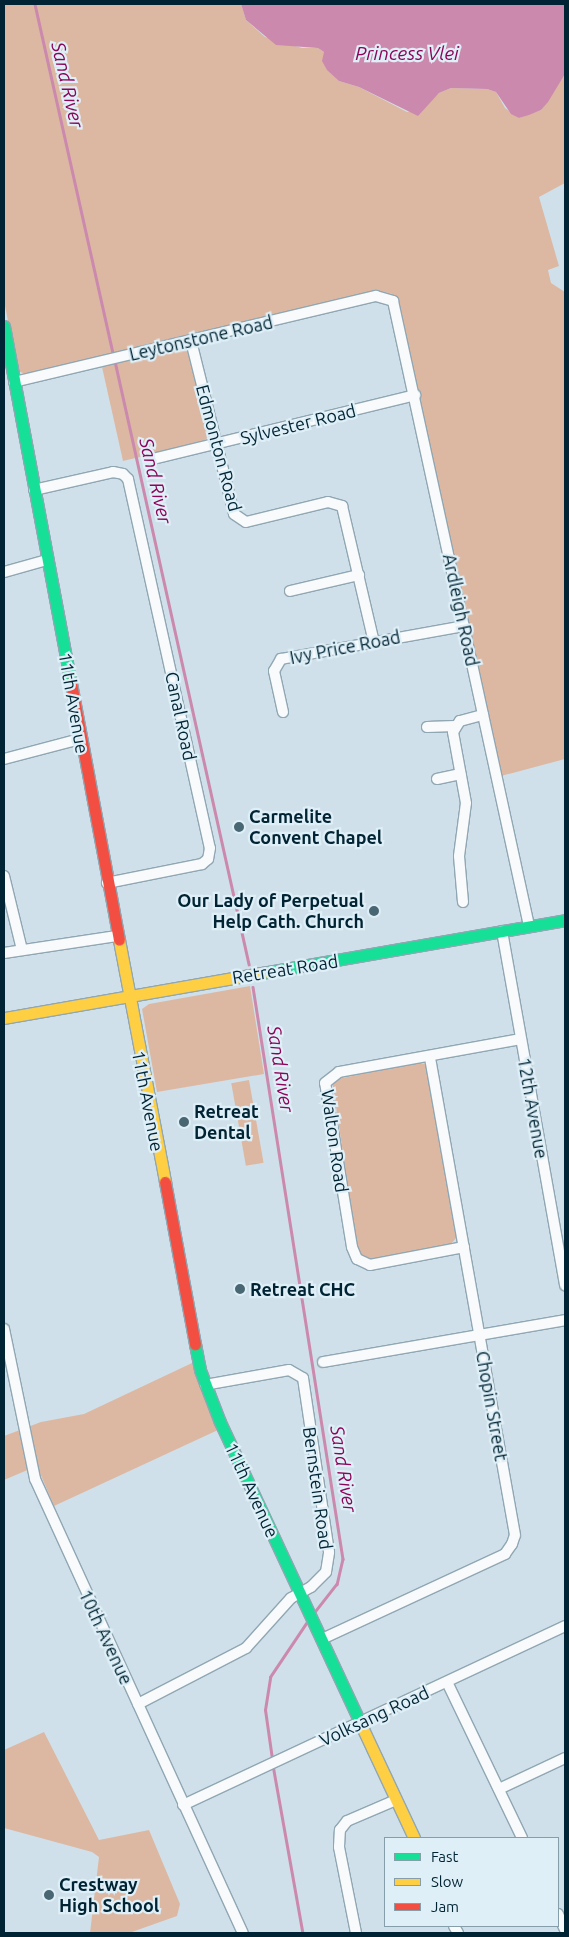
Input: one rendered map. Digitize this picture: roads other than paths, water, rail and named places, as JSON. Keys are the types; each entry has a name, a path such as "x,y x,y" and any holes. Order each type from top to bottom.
{"street":[{"name":"Leytonstone Road","path":"14,382 376,296 388,298"},
{"name":"Ardleigh Road","path":"388,298 396,306 528,926"},
{"name":"11th Avenue","path":"4,326 196,1357 206,1385 301,1597 414,1837"},
{"name":"Edmonton Road","path":"191,341 233,511 238,520 250,522 328,502 339,504 346,512 374,642"},
{"name":"Sylvester Road","path":"153,459 415,395"},
{"name":"Canal Road","path":"34,490 113,472 123,474 129,482 210,852 202,864 107,882"},
{"path":"4,572 47,560"},
{"path":"290,592 359,575"},
{"name":"Ivy Price Road","path":"283,712 274,671 278,661 464,626"},
{"path":"427,727 455,726 462,720 483,715"},
{"path":"455,726 460,774 466,803 459,856 463,902"},
{"path":"4,759 80,739"},
{"path":"437,779 460,774"},
{"path":"4,876 22,950"},
{"name":"Retreat Road","path":"4,1018 565,920"},
{"name":"12th Avenue","path":"502,931 565,1285"},
{"path":"4,953 117,936"},
{"name":"Walton Road","path":"464,1247 370,1265 356,1259 324,1090 330,1076 339,1072 520,1039"},
{"name":"Chopin Street","path":"322,1639 494,1559 512,1544 514,1530 430,1056"},
{"path":"323,1362 565,1320"},
{"name":"10th Avenue","path":"4,1328 35,1479 243,1933"},
{"name":"Bernstein Road","path":"138,1704 246,1648 287,1601 301,1597 326,1572 329,1552 302,1378 297,1372 289,1370 206,1385"},
{"name":"Volksang Road","path":"183,1805 565,1626"},
{"path":"447,1682 522,1837"},
{"path":"499,1789 565,1758"},
{"path":"356,1933 339,1847 340,1830 347,1822 396,1800"},
{"path":"559,1916 565,1930"}],"water":[{"name":"Princess Vlei","path":"241,4 565,4 565,74 541,110 519,118 511,114 496,92 487,89 451,88 439,93 418,116 359,87 339,81 327,70 322,61 324,52 318,48 276,45 246,20"}],"waterway":[{"name":"Sand River","path":"35,4 114,356"},
{"name":"Sand River","path":"115,361 249,964"},
{"name":"Sand River","path":"253,987 343,1559 337,1584 315,1612"},
{"name":"Sand River","path":"272,1759 265,1710 270,1677 307,1622"},
{"name":"Sand River","path":"273,1765 303,1933"}],"place":[{"name":"Carmelite Convent Chapel","path":"239,827"},
{"name":"Our Lady of Perpetual Help Cath. Church","path":"374,911"},
{"name":"Retreat Dental","path":"184,1122"},
{"name":"Retreat CHC","path":"240,1289"},
{"name":"Crestway High School","path":"49,1895"}]}
